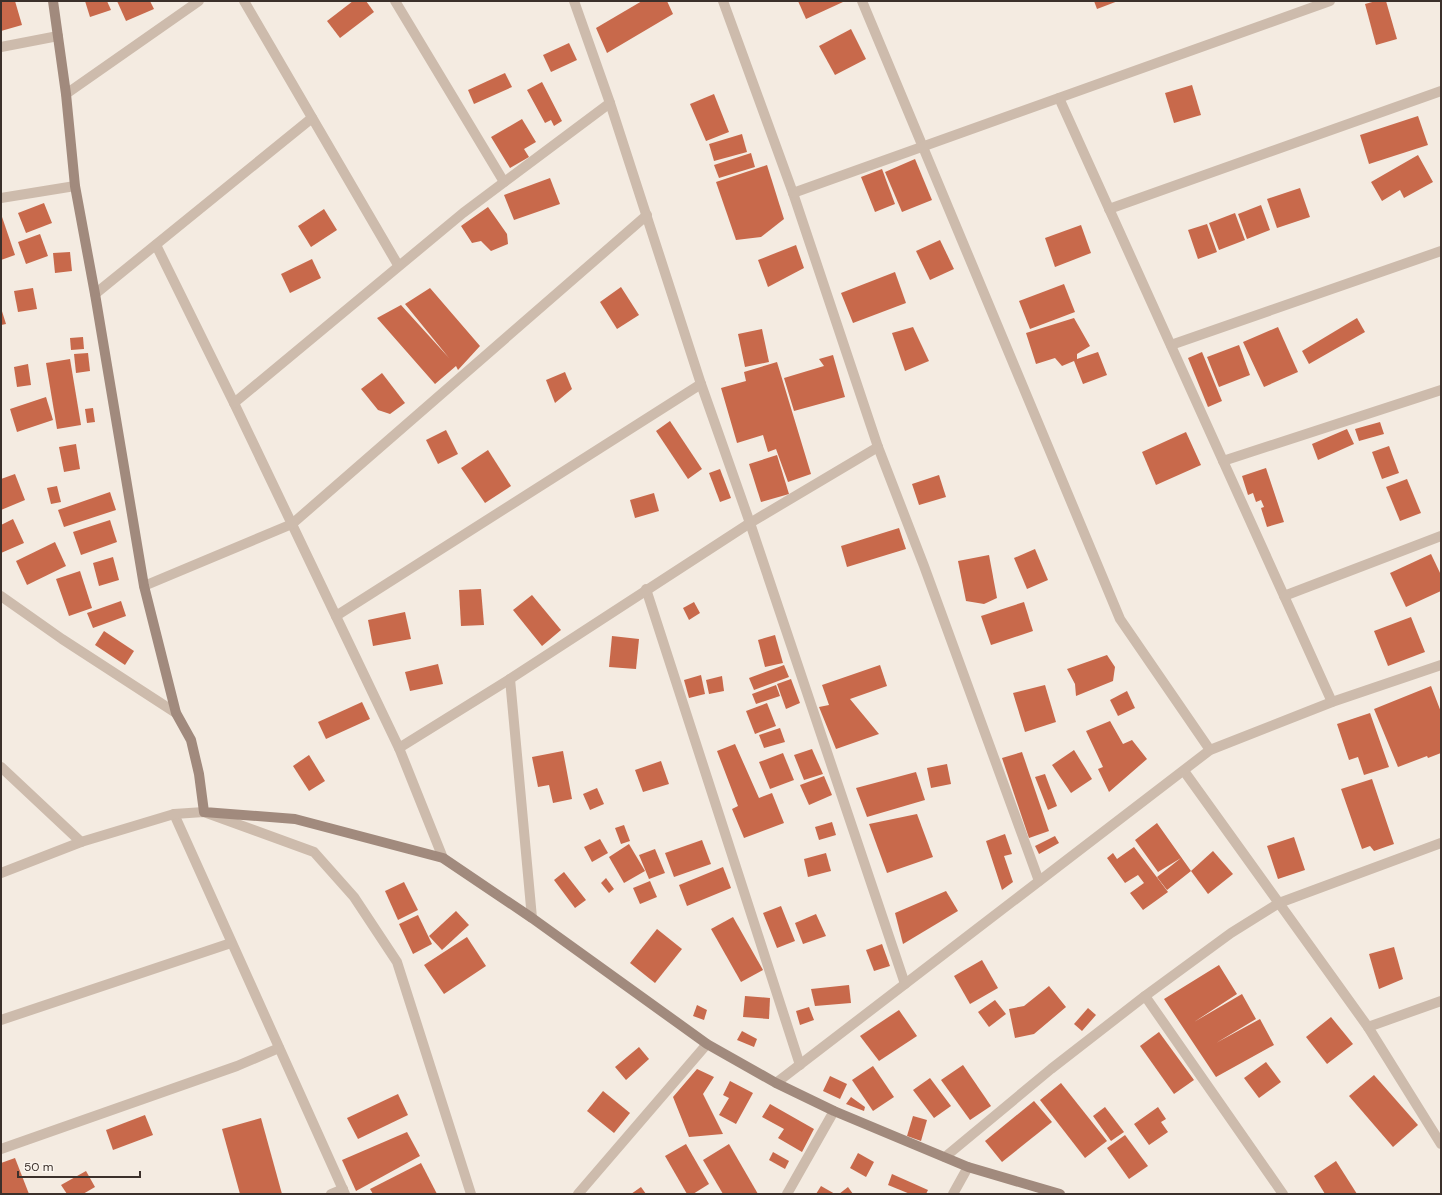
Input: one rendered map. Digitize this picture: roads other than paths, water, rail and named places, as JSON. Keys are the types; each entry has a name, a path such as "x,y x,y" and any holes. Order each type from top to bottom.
{"street":[{"path":"53,1 66,94 74,186 95,294 144,586 176,713 191,740 199,774 204,812"},
{"path":"66,94 198,1"},
{"path":"244,1 398,266"},
{"path":"395,1 504,182"},
{"path":"574,1 610,103 701,384 750,523 905,984"},
{"path":"723,1 793,193 878,447 924,566 1039,881"},
{"path":"862,1 1120,619 1210,750"},
{"path":"793,193 1330,1"},
{"path":"1,47 58,36"},
{"path":"1109,209 1441,91"},
{"path":"1059,98 1332,702"},
{"path":"234,403 398,266 504,182 610,103"},
{"path":"95,294 312,118"},
{"path":"1,198 74,186"},
{"path":"144,586 292,524 647,215"},
{"path":"156,245 234,403 399,748 443,858"},
{"path":"1171,346 1441,251"},
{"path":"336,616 701,384"},
{"path":"1223,461 1441,390"},
{"path":"399,748 510,679 646,589 750,523 878,447"},
{"path":"1284,596 1441,536"},
{"path":"646,589 800,1065"},
{"path":"1,596 62,639 176,713"},
{"path":"776,1083 1210,750 1332,702 1441,665"},
{"path":"510,679 532,918"},
{"path":"1,768 81,842"},
{"path":"1184,770 1368,1027 1441,1144"},
{"path":"204,812 314,852 354,896 397,962 470,1194"},
{"path":"1,873 81,842 174,814 204,812 295,819 443,858 532,918 707,1044 776,1083 834,1111 968,1167 1060,1194"},
{"path":"174,814 344,1192 330,1194"},
{"path":"945,1157 1051,1069 1145,996 1231,933 1279,903 1441,843"},
{"path":"1,1020 232,943"},
{"path":"1145,996 1283,1194"},
{"path":"1368,1027 1441,1001"},
{"path":"578,1194 707,1044"},
{"path":"1,1149 237,1066 279,1048"},
{"path":"787,1194 834,1111"},
{"path":"953,1194 968,1167"}]}
